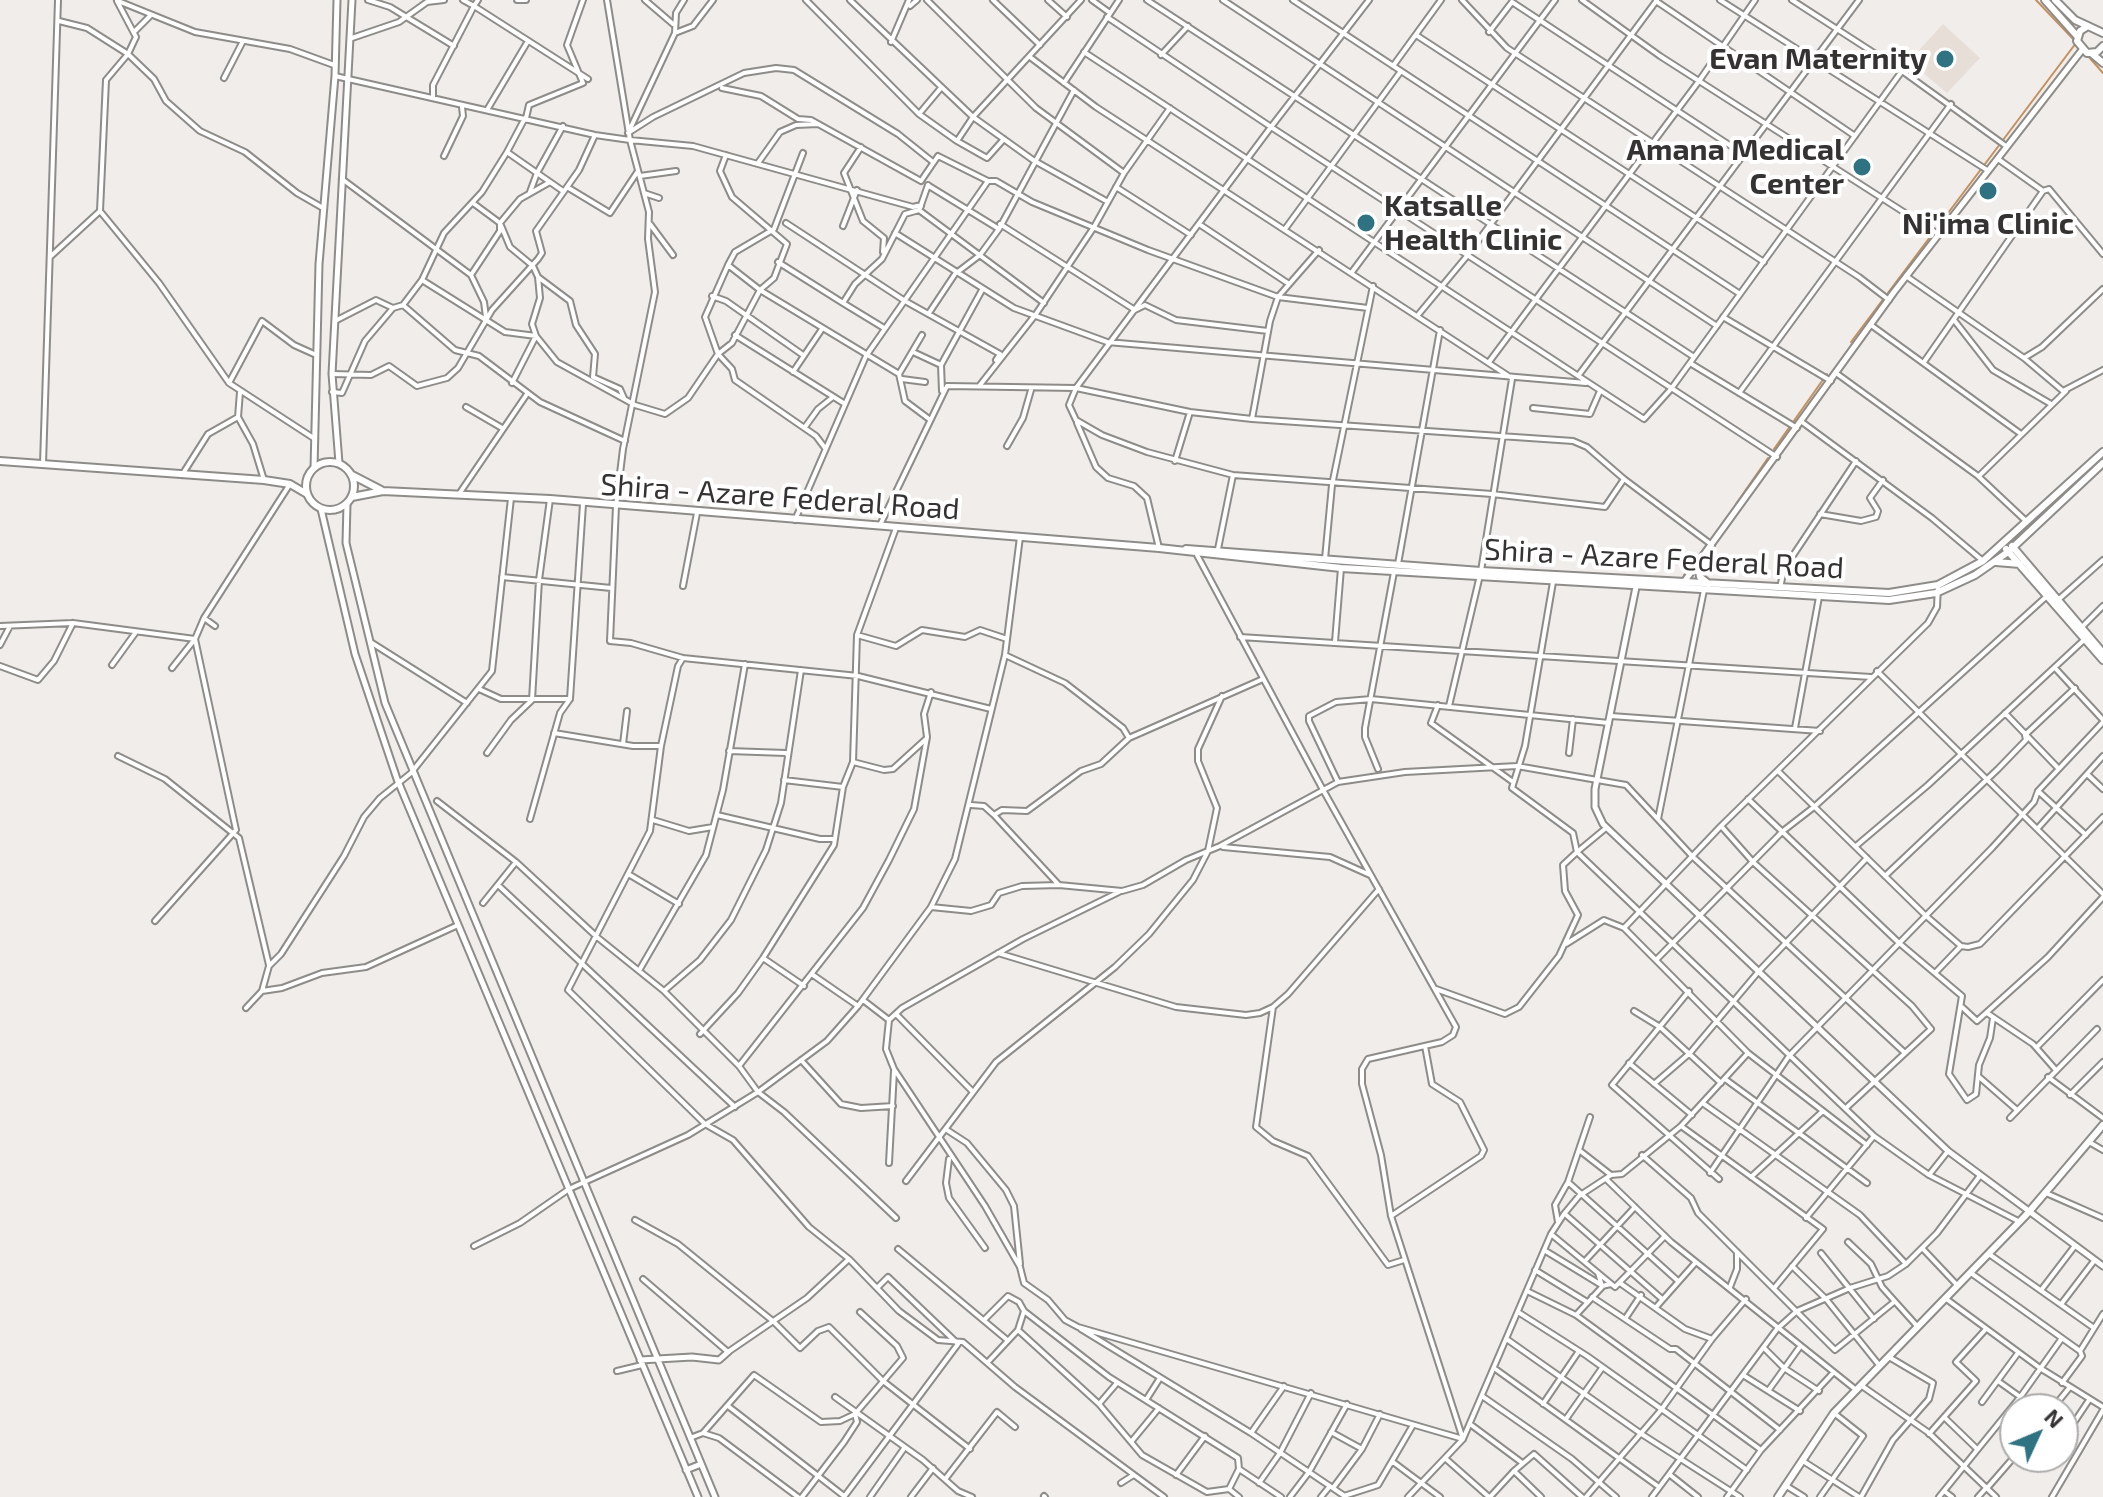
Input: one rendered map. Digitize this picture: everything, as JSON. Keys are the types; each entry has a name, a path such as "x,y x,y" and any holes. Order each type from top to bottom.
{"main road":[{"path":"2045,0 2077,37 2078,55 2091,53 2103,46"},
{"path":"2055,0 2075,20 2102,29"},
{"path":"2077,37 2088,26"},
{"path":"2091,53 2103,63"},
{"name":"Shira - Azare Federal Road","path":"1174,550 1218,549 1396,568 1684,582 1706,587 1819,597 1889,600 1937,589 1996,562 2028,523 2103,452"},
{"path":"0,461 264,480 290,484 307,494 321,509 335,510 347,504 352,497 352,475 339,463 330,461 290,484"},
{"name":"Shira - Azare Federal Road","path":"1480,574 1636,587 1780,588 1889,593 1937,589 2024,537 2103,463"},
{"path":"307,494 312,470"},
{"name":"Shira - Azare Federal Road","path":"352,475 383,491"},
{"name":"Shira - Azare Federal Road","path":"352,497 383,491 550,499 1159,548 1197,555 1341,568 1396,568"},
{"path":"2024,537 2020,547 2022,562 2103,660"},
{"path":"2008,547 2102,651"},
{"path":"1996,562 2022,562"},
{"path":"1698,565 1706,587"},
{"path":"1778,1497 1834,1413 2020,1222 2103,1125"}],"street":[{"path":"43,464 58,0"},
{"path":"59,11 65,0"},
{"path":"116,0 195,32 290,49 334,65"},
{"path":"116,0 135,31"},
{"path":"312,470 317,440 314,354 335,76 337,0"},
{"path":"339,463 332,374 342,179 351,79 352,0"},
{"path":"368,0 390,7 454,46"},
{"path":"390,7 392,0"},
{"path":"352,38 387,27 427,2 444,0"},
{"path":"463,0 588,79"},
{"path":"433,97 433,85 478,0"},
{"path":"517,0 526,0"},
{"path":"332,392 342,393 365,341 393,308 403,305 422,280 444,233 473,203 507,152 526,118 529,105 583,83 567,45 583,0"},
{"path":"607,0 628,133 650,224 654,311 625,441 616,506 610,641 631,643 683,658 858,676 991,709"},
{"path":"645,0 674,25"},
{"path":"628,133 675,33 674,25 684,0"},
{"path":"675,33 693,26 713,0"},
{"path":"806,0 919,114 957,141 987,158 1004,139"},
{"path":"850,0 940,89 973,117 1037,162 1108,202"},
{"path":"891,42 909,0"},
{"path":"908,8 917,0"},
{"path":"927,0 1057,125 1124,173"},
{"path":"993,0 1040,45"},
{"path":"1048,0 1067,17"},
{"path":"957,141 973,117 1081,0"},
{"path":"1092,0 1161,55 1777,457"},
{"path":"1064,83 1119,0"},
{"path":"1147,0 1694,357"},
{"path":"1223,0 1717,326"},
{"path":"1293,0 1740,294"},
{"path":"1393,66 1441,0"},
{"path":"1462,0 1489,32 1516,54 1886,297"},
{"path":"1352,272 1555,0"},
{"path":"1418,315 1467,256 1657,0 1855,136"},
{"path":"1720,0 1984,168"},
{"path":"1488,363 1699,81 1755,0"},
{"path":"1792,0 1951,104 2002,143"},
{"path":"1578,376 1646,280 1720,187 1764,123 1858,0"},
{"path":"1159,548 1147,498 1134,486 1108,478 1096,467 1069,405 1076,388 1271,127 1344,35 1366,1"},
{"path":"1489,32 1513,1 1743,154"},
{"path":"1585,1 1699,81 1935,232"},
{"path":"150,16 135,31 128,54 106,80 100,211 159,283 229,383 317,440"},
{"path":"59,21 87,28 128,54 154,79 166,101 200,131 245,152 297,193 323,208"},
{"path":"1161,55 1188,26"},
{"path":"1416,35 1764,262"},
{"path":"224,78 243,41"},
{"path":"487,110 528,41"},
{"path":"1084,52 1644,419 1671,389 1902,71"},
{"path":"1684,582 1777,457 1793,426 1802,422 1827,379 1836,373 1871,325 1886,297 1906,276 1984,168 1996,158 2002,143 2078,55"},
{"path":"1030,57 1147,140 1512,379"},
{"path":"628,133 662,112 720,88 754,69 794,70 898,134 933,162"},
{"path":"1285,229 1401,71"},
{"path":"335,76 595,135 682,144 920,208 1044,303"},
{"path":"720,88 761,96 798,119 819,124 1068,267 1135,310"},
{"path":"919,114 940,89"},
{"path":"929,313 955,274 980,255 1000,227 1074,90"},
{"path":"1739,393 1951,104"},
{"path":"444,156 463,114 461,106"},
{"path":"980,385 1044,303 1094,227 1124,173 1170,108"},
{"path":"758,163 780,132 796,125 819,124"},
{"path":"530,192 563,126"},
{"path":"332,374 351,377 371,375 389,366 417,386 447,378 492,310 542,253 536,231 565,189 595,135"},
{"path":"861,147 844,173 863,221 884,238 882,259"},
{"path":"507,152 550,182 610,213 639,173"},
{"path":"803,153 774,229 735,252 712,296 705,317 718,354 732,369 735,380 805,428 825,448"},
{"path":"473,203 500,223 516,254 533,266 538,277 540,298 532,324 536,336 557,362 635,405 665,414 688,398 735,335 760,290 774,278 787,244 774,229 762,224 732,197 720,171 726,155"},
{"path":"921,181 938,156 988,181 996,181 1173,260 1278,297 1368,308"},
{"path":"1996,158 2043,191"},
{"path":"639,173 676,171"},
{"path":"342,179 471,275 484,302 486,321"},
{"path":"795,520 866,356 988,181"},
{"path":"471,275 500,231 500,223 520,199 550,182"},
{"path":"843,303 855,284 882,259 905,214 920,208 928,185"},
{"path":"1116,187 1191,235"},
{"path":"1924,362 2043,191 2049,189 2103,254"},
{"path":"843,226 857,190"},
{"path":"644,193 659,198"},
{"path":"51,256 100,211"},
{"path":"786,223 905,301 1000,354 991,370"},
{"path":"650,224 673,255"},
{"path":"1199,224 1289,284"},
{"path":"895,233 955,274 1014,308 1098,340 1432,373 1590,383"},
{"path":"1252,419 1268,331 1278,297 1319,250"},
{"path":"778,262 884,328"},
{"path":"728,265 760,290 901,377 925,382"},
{"path":"1906,276 2066,391"},
{"path":"538,277 570,301 576,325 595,354 593,377 620,389 624,399"},
{"path":"422,280 505,332 536,336"},
{"path":"1325,559 1332,481 1373,286"},
{"path":"2024,358 2042,347 2103,289"},
{"path":"942,391 941,365 982,290"},
{"path":"712,296 746,314 803,355"},
{"path":"335,321 376,300 393,308"},
{"path":"403,305 455,350 479,356 527,394 625,441"},
{"path":"1135,310 1145,305 1176,320 1268,331"},
{"path":"1723,317 1827,379"},
{"path":"1954,320 1993,370 2051,404"},
{"path":"229,383 262,321 294,345 314,354"},
{"path":"1871,325 2021,434"},
{"path":"793,372 822,329"},
{"path":"1378,769 1365,737 1379,645 1440,330"},
{"path":"735,335 845,404"},
{"path":"922,335 901,377 905,401 929,419"},
{"path":"512,383 536,336"},
{"path":"913,352 941,365"},
{"path":"1690,363 1793,426"},
{"path":"1978,476 2066,391 2103,370"},
{"path":"1836,373 1978,476 2028,523"},
{"path":"1449,706 1480,574 1512,379"},
{"path":"940,382 947,386 980,385 1031,390 1076,388 1190,412 1252,419 1578,442 1712,545"},
{"path":"879,527 947,386"},
{"path":"1007,446 1023,418 1031,390"},
{"path":"1533,408 1590,414 1600,391"},
{"path":"240,392 238,417 253,444 264,480"},
{"path":"459,494 527,394"},
{"path":"805,428 818,409 833,397"},
{"path":"466,407 503,428"},
{"path":"1175,461 1190,412"},
{"path":"182,475 208,434 238,417"},
{"path":"1076,420 1102,435 1175,461 1233,475 1492,494 1605,507 1624,479"},
{"path":"1802,422 1883,480 1983,561"},
{"path":"1780,588 1784,569 1856,461"},
{"path":"1218,549 1233,475"},
{"path":"1820,514 1861,521 1876,517 1878,511 1870,498 1883,480"},
{"path":"172,668 195,639 204,618 290,484"},
{"path":"269,966 281,954 336,868 364,817 411,773 492,671 511,498"},
{"path":"487,753 511,720 532,700 539,580 550,499"},
{"path":"347,504 346,543 385,703 411,773 715,1497"},
{"path":"530,819 560,713 570,699 583,504"},
{"path":"321,509 355,654 398,782 698,1497"},
{"path":"683,586 697,513"},
{"path":"702,1032 763,958 829,855 835,839 843,787 853,762 857,635 896,528"},
{"path":"474,1246 520,1223 569,1189 735,1107 827,1041 863,1000 931,907 951,872 1005,655 1020,537"},
{"path":"1197,555 1322,788 1456,1027 1453,1035 1425,1046 1368,1059 1362,1069 1362,1084 1381,1155 1391,1216 1463,1439"},
{"path":"2058,600 2103,560"},
{"path":"1335,643 1341,568"},
{"path":"502,577 612,588"},
{"path":"1553,582 1525,746 1512,788 1573,833 1577,852 1874,1136 1929,1175 2020,1222"},
{"path":"1636,587 1597,780 1595,807 1606,828 1948,1151 1979,1177 2103,1266"},
{"path":"1658,819 1706,587"},
{"path":"1624,928 1664,883 1932,618 1937,607 1937,589"},
{"path":"1656,960 1783,831 1814,807 2047,596"},
{"path":"1795,729 1819,597"},
{"path":"2081,627 2103,606"},
{"path":"204,618 215,626"},
{"path":"0,626 73,623 195,639"},
{"path":"0,666 38,680 54,661 73,623"},
{"path":"0,645 10,626"},
{"path":"857,635 896,646 922,630 965,637 980,630 1007,639"},
{"path":"112,665 136,632"},
{"path":"1240,637 1871,677"},
{"path":"155,921 236,830 195,639"},
{"path":"1856,846 2085,639"},
{"path":"372,643 467,703"},
{"path":"1005,655 1065,683 1123,728 1129,738"},
{"path":"683,658 678,666 661,746 653,820 630,875 568,990 705,1124 733,1140 809,1227 849,1259 899,1311 938,1340 963,1342 980,1360 988,1362 1132,1476 1164,1497"},
{"path":"640,969 702,866 717,815 745,664"},
{"path":"1710,1173 1789,1056 2023,814 2038,791 2103,721 2055,668"},
{"path":"664,991 700,960 731,920 774,828 801,670"},
{"path":"1877,671 2103,896 2048,957 1977,1021 1962,1007"},
{"path":"994,815 1002,810 1027,811 1081,771 1101,764 1129,738 1263,679"},
{"path":"2025,735 2075,688"},
{"path":"479,689 501,699 570,699"},
{"path":"739,1066 863,908 908,823 927,737 924,714 931,692"},
{"path":"906,1181 936,1137 947,1130 972,1091 996,1062 1097,981 1174,907 1208,851 1217,808 1198,761 1198,749 1222,696"},
{"path":"1338,782 1309,716 1336,702 1371,699 1609,723"},
{"path":"1438,705 1431,723 1513,782"},
{"path":"623,744 627,711"},
{"path":"2005,713 2058,768"},
{"path":"1610,716 1820,731"},
{"path":"1569,753 1573,719"},
{"path":"554,733 623,744 661,746"},
{"path":"1885,876 2026,740 2025,735"},
{"path":"853,762 884,770 893,769 919,748 927,737"},
{"path":"729,751 788,756"},
{"path":"118,756 165,779 239,838 269,966 262,991 246,1008"},
{"path":"2038,828 2103,756"},
{"path":"1020,1267 985,1206 936,1137 933,1126 894,1069 886,1049 889,1020 998,953 1122,891 1143,885 1338,782 1488,765 1517,766 1626,785 1692,856 1905,1053"},
{"path":"1778,771 1925,915 1961,946"},
{"path":"2087,774 2103,789"},
{"path":"784,780 843,787"},
{"path":"2038,791 2086,835"},
{"path":"1748,799 1898,942 1962,996 1949,1074 1967,1100 1976,1094 1993,1018"},
{"path":"437,801 516,862 597,937 640,969 739,1066 758,1092 784,1112 896,1218"},
{"path":"970,805 984,806 1059,885"},
{"path":"717,815 835,839"},
{"path":"1934,973 1961,946 1980,944 2103,817"},
{"path":"653,820 689,831 714,827"},
{"path":"1721,826 1753,862 1815,915 1931,1029 1846,1108"},
{"path":"1435,989 1505,1014 1513,1012 1563,946 1578,915 1565,891 1563,865 1606,828"},
{"path":"1220,846 1330,857 1371,875"},
{"path":"1654,1084 1690,1053 1759,971 1867,858"},
{"path":"483,903 516,862"},
{"path":"630,875 679,904"},
{"path":"498,885 583,961 735,1107"},
{"path":"931,907 971,911 991,905 999,893 1022,886 1059,885 1122,891"},
{"path":"998,953 1192,1010 1246,1015 1273,1007 1379,889"},
{"path":"1563,946 1604,920 1624,928 1748,1053 1867,1145"},
{"path":"262,991 282,988 322,973 366,967 458,925"},
{"path":"763,958 804,986"},
{"path":"813,975 858,1006"},
{"path":"2037,1047 2103,980"},
{"path":"1612,1085 1689,991"},
{"path":"863,1000 889,1020"},
{"path":"1273,1007 1256,1127 1273,1141 1308,1156 1388,1265 1405,1260"},
{"path":"1634,1011 1660,1027 1723,1081 1867,1183"},
{"path":"1987,1013 2037,1047 2055,1069"},
{"path":"896,1014 972,1091"},
{"path":"2010,1118 2097,1029"},
{"path":"1391,1216 1481,1156 1484,1150 1460,1102 1432,1084 1425,1046"},
{"path":"1408,1497 1463,1439 1551,1234 1564,1214 1583,1194 1611,1175 1622,1174 1681,1126 1748,1053"},
{"path":"801,1060 841,1104 861,1108 893,1106"},
{"path":"2070,1095 2103,1062"},
{"path":"1629,1063 1692,1115"},
{"path":"889,1163 894,1069"},
{"path":"1978,1076 2017,1110"},
{"path":"2048,1077 2103,1118"},
{"path":"1606,1081 1719,1179"},
{"path":"1704,1104 1774,1157 1860,1215 1906,1264"},
{"path":"1751,1177 1823,1111"},
{"path":"1558,1222 1555,1205 1568,1182 1590,1117"},
{"path":"1681,1126 1821,1226 1822,1232 1775,1287"},
{"path":"947,1130 967,1143 1006,1190 1014,1206 1024,1283 1048,1300 1065,1320 1251,1433 1345,1496 1372,1489"},
{"path":"1806,1218 1874,1136"},
{"path":"2089,1142 2103,1150"},
{"path":"1579,1150 1611,1175"},
{"path":"1929,1175 1948,1151"},
{"path":"1642,1155 1691,1198 1698,1213 1835,1350 1894,1302"},
{"path":"950,1157 946,1183 949,1198 985,1248"},
{"path":"1652,1497 1777,1329 1797,1311 1850,1288 1879,1280 1906,1264 1923,1249 1979,1177"},
{"path":"1606,1179 1665,1236 1746,1299 1799,1347 1833,1373 1910,1419 1996,1497"},
{"path":"1568,1182 1678,1281"},
{"path":"2046,1193 2103,1218"},
{"path":"1585,1262 1635,1207"},
{"path":"1564,1214 1602,1243 1685,1329 1712,1339"},
{"path":"635,1220 678,1244 774,1322 800,1348 818,1331 829,1327 883,1381 970,1449"},
{"path":"1551,1234 1615,1287 1665,1236"},
{"path":"1848,1242 1871,1264 1894,1302 1917,1326"},
{"path":"2042,1289 2074,1247"},
{"path":"898,1249 1006,1339"},
{"path":"1923,1249 1958,1285"},
{"path":"1544,1250 1602,1286"},
{"path":"1730,1287 1737,1269 1737,1252"},
{"path":"1821,1253 1874,1319"},
{"path":"1989,1254 2094,1328"},
{"path":"617,1371 641,1363 692,1357 719,1360 807,1298 849,1259"},
{"path":"2062,1303 2094,1260"},
{"path":"1660,1304 1696,1262"},
{"path":"1792,1266 1826,1299 1879,1365"},
{"path":"1535,1270 1587,1302"},
{"path":"1598,1273 1602,1286"},
{"path":"1971,1273 2080,1351 2082,1356 2062,1383"},
{"path":"877,1288 888,1277 958,1344"},
{"path":"643,1279 728,1352"},
{"path":"1576,1315 1609,1282"},
{"path":"1622,1282 1660,1304"},
{"path":"1527,1291 1576,1315 1761,1450"},
{"path":"1625,1319 1641,1295"},
{"path":"984,1320 1008,1296 1019,1302 1024,1311 1117,1383 1238,1458 1239,1469 1229,1489"},
{"path":"1592,1297 1670,1349 1676,1349 1780,1430"},
{"path":"1945,1298 2103,1412 2052,1497"},
{"path":"1446,1459 1489,1497 1521,1462 1538,1454 1584,1497 1661,1410 1712,1339 1746,1299"},
{"path":"988,1362 1006,1339 1018,1330 1024,1311"},
{"path":"690,1438 703,1433 754,1375 821,1422 840,1421 855,1414 900,1363 903,1354 860,1312"},
{"path":"1518,1312 1698,1433 1747,1470"},
{"path":"2080,1351 2103,1314"},
{"path":"1078,1327 1463,1439"},
{"path":"1929,1435 1976,1381 1956,1362 1986,1329"},
{"path":"1018,1330 1099,1404 1142,1455 1207,1492 1229,1489 1239,1497"},
{"path":"2023,1393 2062,1338"},
{"path":"1508,1340 1640,1433 1740,1497"},
{"path":"728,1406 844,1496 958,1344"},
{"path":"1768,1391 1799,1347"},
{"path":"1763,1348 1784,1368 1819,1391"},
{"path":"1543,1404 1579,1351"},
{"path":"1982,1402 2018,1352"},
{"path":"1801,1460 1860,1497 1893,1440 1910,1419 1917,1417 1929,1399 1933,1381 1897,1364 1888,1356"},
{"path":"1494,1368 1659,1487"},
{"path":"1566,1419 1602,1368"},
{"path":"1727,1497 1761,1450 1833,1373"},
{"path":"1743,1375 1800,1411"},
{"path":"1146,1400 1160,1378"},
{"path":"1998,1381 2016,1393"},
{"path":"1099,1404 1117,1383"},
{"path":"1251,1433 1285,1385"},
{"path":"2065,1393 2070,1387"},
{"path":"1259,1483 1280,1453 1311,1393"},
{"path":"1482,1396 1572,1459 1616,1497"},
{"path":"835,1397 933,1468 958,1491 972,1497"},
{"path":"2079,1416 2089,1400"},
{"path":"1290,1497 1309,1472 1347,1404"},
{"path":"1131,1442 1159,1408"},
{"path":"946,1478 997,1412 1015,1427"},
{"path":"1820,1497 1863,1436 1834,1413"},
{"path":"703,1433 719,1438 800,1497 857,1422 855,1414"},
{"path":"1321,1497 1362,1449 1380,1414"},
{"path":"1944,1417 1976,1448"},
{"path":"1939,1497 1999,1421"},
{"path":"1368,1497 1393,1462 1413,1424"},
{"path":"1470,1424 1521,1462"},
{"path":"1331,1432 1362,1449"},
{"path":"1176,1475 1205,1436"},
{"path":"870,1497 905,1447"},
{"path":"1393,1462 1440,1497"},
{"path":"686,1470 701,1464"},
{"path":"911,1497 933,1468"},
{"path":"1239,1469 1281,1497"},
{"path":"1514,1471 1541,1497"},
{"path":"1978,1497 2000,1473"},
{"path":"1669,1474 1698,1497"},
{"path":"1121,1483 1132,1476"},
{"path":"1785,1485 1804,1497"},
{"path":"955,1497 958,1491"},
{"path":"1944,1491 1952,1497"},
{"path":"1531,1497 1535,1492"}],"shaded area":[{"name":"Evan Maternity","path":"1943,24 1980,58 1947,93 1909,61"}],"waterway":[{"path":"2036,0 2076,42"},
{"path":"1851,342 2076,43"},
{"path":"2088,56 2103,73"},
{"path":"1774,449 1827,374"},
{"path":"1736,504 1768,458"},
{"path":"1684,575 1706,546"}],"place":[{"name":"Evan Maternity","path":"1945,59"},
{"name":"Amana Medical Center","path":"1862,167"},
{"name":"Ni'ima Clinic","path":"1988,191"},
{"name":"Katsalle Health Clinic","path":"1366,223"}]}
